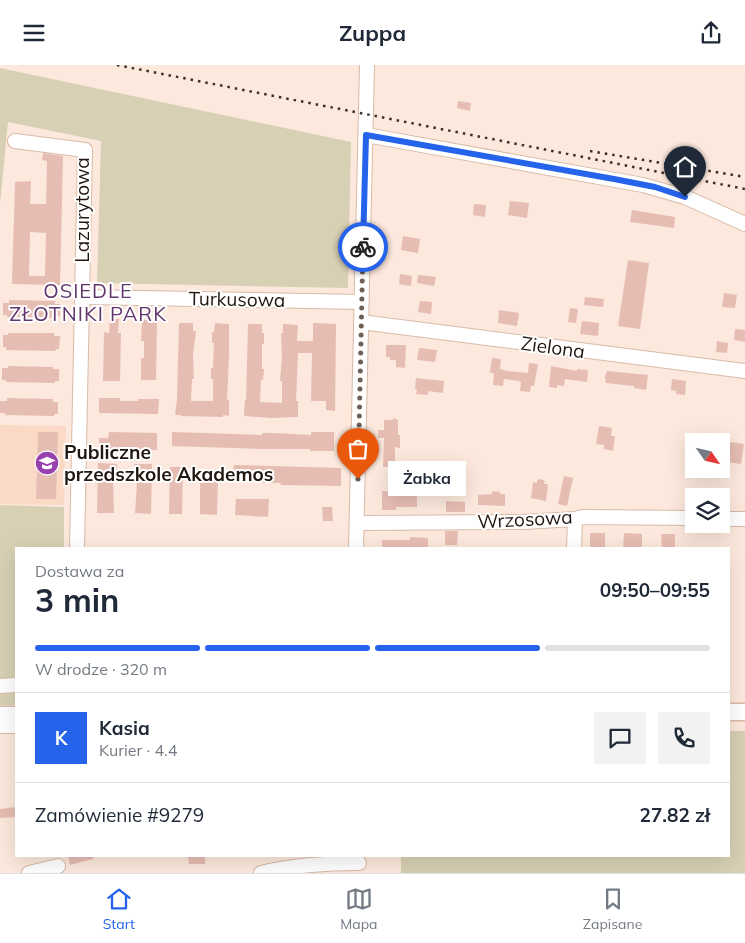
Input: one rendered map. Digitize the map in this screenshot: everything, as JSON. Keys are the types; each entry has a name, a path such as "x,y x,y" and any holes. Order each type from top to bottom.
{"main road":[{"path":"730,712 745,712"},
{"path":"0,715 15,715"}],"street":[{"path":"356,547 367,65"},
{"path":"366,135 643,185 685,197 745,224"},
{"name":"Lazurytowa","path":"15,141 85,150 77,547"},
{"name":"Turkusowa","path":"82,297 362,302"},
{"name":"Zielona","path":"362,322 745,371"},
{"name":"Wrzosowa","path":"357,523 524,522 582,517 685,519"},
{"path":"574,547 575,519"},
{"path":"730,519 745,519"},
{"path":"0,686 15,685"},
{"path":"0,726 15,726"},
{"path":"261,873 288,866 317,863 359,864"},
{"path":"29,873 58,865"}],"shaded area":[{"path":"0,68 351,142 348,288 97,283 101,141 8,122 0,204"},
{"path":"0,425 66,426 64,505 0,504"},
{"path":"0,505 64,507 64,547 15,547 15,705 0,705"},
{"path":"730,731 745,731 745,873 401,873 401,857 730,857"}],"building":[{"path":"458,101 471,103 470,111 457,108"},
{"path":"43,153 63,156 60,285 12,284 15,182 31,181 30,204 46,204 47,161 42,160","holes":["30,232 46,233 45,276 29,276"]},
{"path":"510,201 529,203 527,218 508,215"},
{"path":"474,204 486,205 485,217 473,215"},
{"path":"632,210 675,217 674,228 630,222"},
{"path":"403,236 420,239 418,253 401,250"},
{"path":"628,260 649,263 640,329 618,326"},
{"path":"400,274 412,276 411,286 399,284"},
{"path":"418,275 436,277 434,286 417,283"},
{"path":"724,293 737,295 735,308 722,307"},
{"path":"585,297 604,299 603,307 584,305"},
{"path":"9,300 55,301 55,304 60,304 60,316 56,316 56,318 7,317 7,315 3,315 3,303 9,303"},
{"path":"420,301 432,302 431,314 418,312"},
{"path":"570,308 578,309 576,323 568,322"},
{"path":"499,310 519,313 517,326 498,323"},
{"path":"110,319 119,319 118,333 121,333 120,381 103,381 104,332 109,333"},
{"path":"142,320 157,320 156,380 141,380 141,358 144,358 144,341 141,341"},
{"path":"582,321 599,323 598,336 580,334"},
{"path":"179,323 193,323 193,331 196,331 191,401 213,401 211,368 213,368 214,343 212,343 212,332 214,332 215,323 229,324 227,400 229,400 229,416 175,415"},
{"path":"313,323 336,324 335,411 326,410 326,401 311,401 312,353 298,353 296,401 298,401 298,417 244,416 248,324 262,324 262,333 264,333 262,369 264,369 263,380 261,380 260,402 282,403 282,381 280,381 281,333 283,333 283,324 298,325 297,341 313,341"},
{"path":"735,329 745,330 745,342 734,340"},
{"path":"8,333 54,333 54,336 60,336 59,349 55,351 6,350 6,347 3,347 3,335 8,335"},
{"path":"717,341 728,343 727,353 716,352"},
{"path":"386,345 406,345 405,368 396,367 396,360 390,360 390,357 386,357"},
{"path":"419,348 437,350 435,362 417,360"},
{"path":"492,358 501,359 500,369 508,371 528,373 529,363 538,364 534,386 531,386 530,392 520,391 521,382 518,381 504,379 503,386 493,385 494,373 490,373"},
{"path":"8,366 53,367 53,369 59,369 59,381 55,381 55,383 6,382 6,380 2,380 2,368 8,368"},
{"path":"551,366 577,371 577,369 588,370 587,382 565,379 564,386 557,385 557,388 549,387"},
{"path":"607,371 648,375 646,390 634,388 634,386 606,383"},
{"path":"416,378 444,381 443,393 428,391 428,395 416,394"},
{"path":"672,379 686,381 685,395 676,394 676,391 671,390"},
{"path":"7,398 53,399 53,402 58,402 58,414 54,414 54,416 5,415 5,413 0,413 0,401 7,401"},
{"path":"99,398 120,398 120,401 159,399 158,414 99,413"},
{"path":"394,418 398,420 400,448 395,447 395,467 383,467 384,438 378,438 378,430 384,430 384,420 392,420"},
{"path":"599,426 612,428 611,436 615,436 613,451 604,449 604,445 596,444"},
{"name":"Publiczne przedszkole Akademos","path":"38,432 58,432 56,499 36,499"},
{"path":"109,432 157,433 157,450 108,449 108,447 99,446 99,438 108,438"},
{"path":"172,432 311,435 311,432 334,432 334,451 172,446"},
{"path":"730,442 744,444 741,464 730,462"},
{"path":"98,463 117,464 116,481 113,481 114,513 97,513"},
{"path":"134,464 152,464 151,514 135,513 137,482 134,482"},
{"path":"234,465 341,468 341,486 280,485 281,483 233,481"},
{"path":"170,467 183,467 182,514 169,514"},
{"path":"564,476 573,478 567,506 558,504"},
{"path":"537,480 545,481 544,484 548,484 546,501 531,498 533,482 537,483"},
{"path":"200,481 218,481 217,515 200,514"},
{"path":"382,491 417,492 417,507 396,507 396,510 382,510"},
{"path":"492,491 505,494 505,506 478,505 478,495 492,494"},
{"path":"236,499 269,499 268,517 235,515"},
{"path":"446,501 465,502 465,512 446,512"},
{"path":"322,507 332,507 333,521 323,521"},
{"path":"445,531 458,531 457,545 445,545"},
{"path":"590,533 605,533 605,547 590,547"},
{"path":"624,533 642,534 642,547 623,547"},
{"path":"661,534 675,534 675,547 662,547"},
{"path":"410,537 428,538 428,547 382,547 382,540 410,540"},
{"path":"15,807 15,817 0,818 0,809"},
{"path":"68,857 93,857 93,859 70,865"},
{"path":"188,857 205,857 205,864 189,864"}],"railway":[{"path":"117,65 745,189"},
{"path":"590,151 745,177"}],"way so far":[{"path":"358,479 363,247"}],"place":[{"name":"Publiczne przedszkole Akademos","path":"47,463"},
{"name":"Żabka","path":"358,479"}],"district":[{"name":"OSIEDLE ZŁOTNIKI PARK","path":"88,302"}],"route":[{"path":"363,247 366,135 614,179 655,187 685,197"}]}
